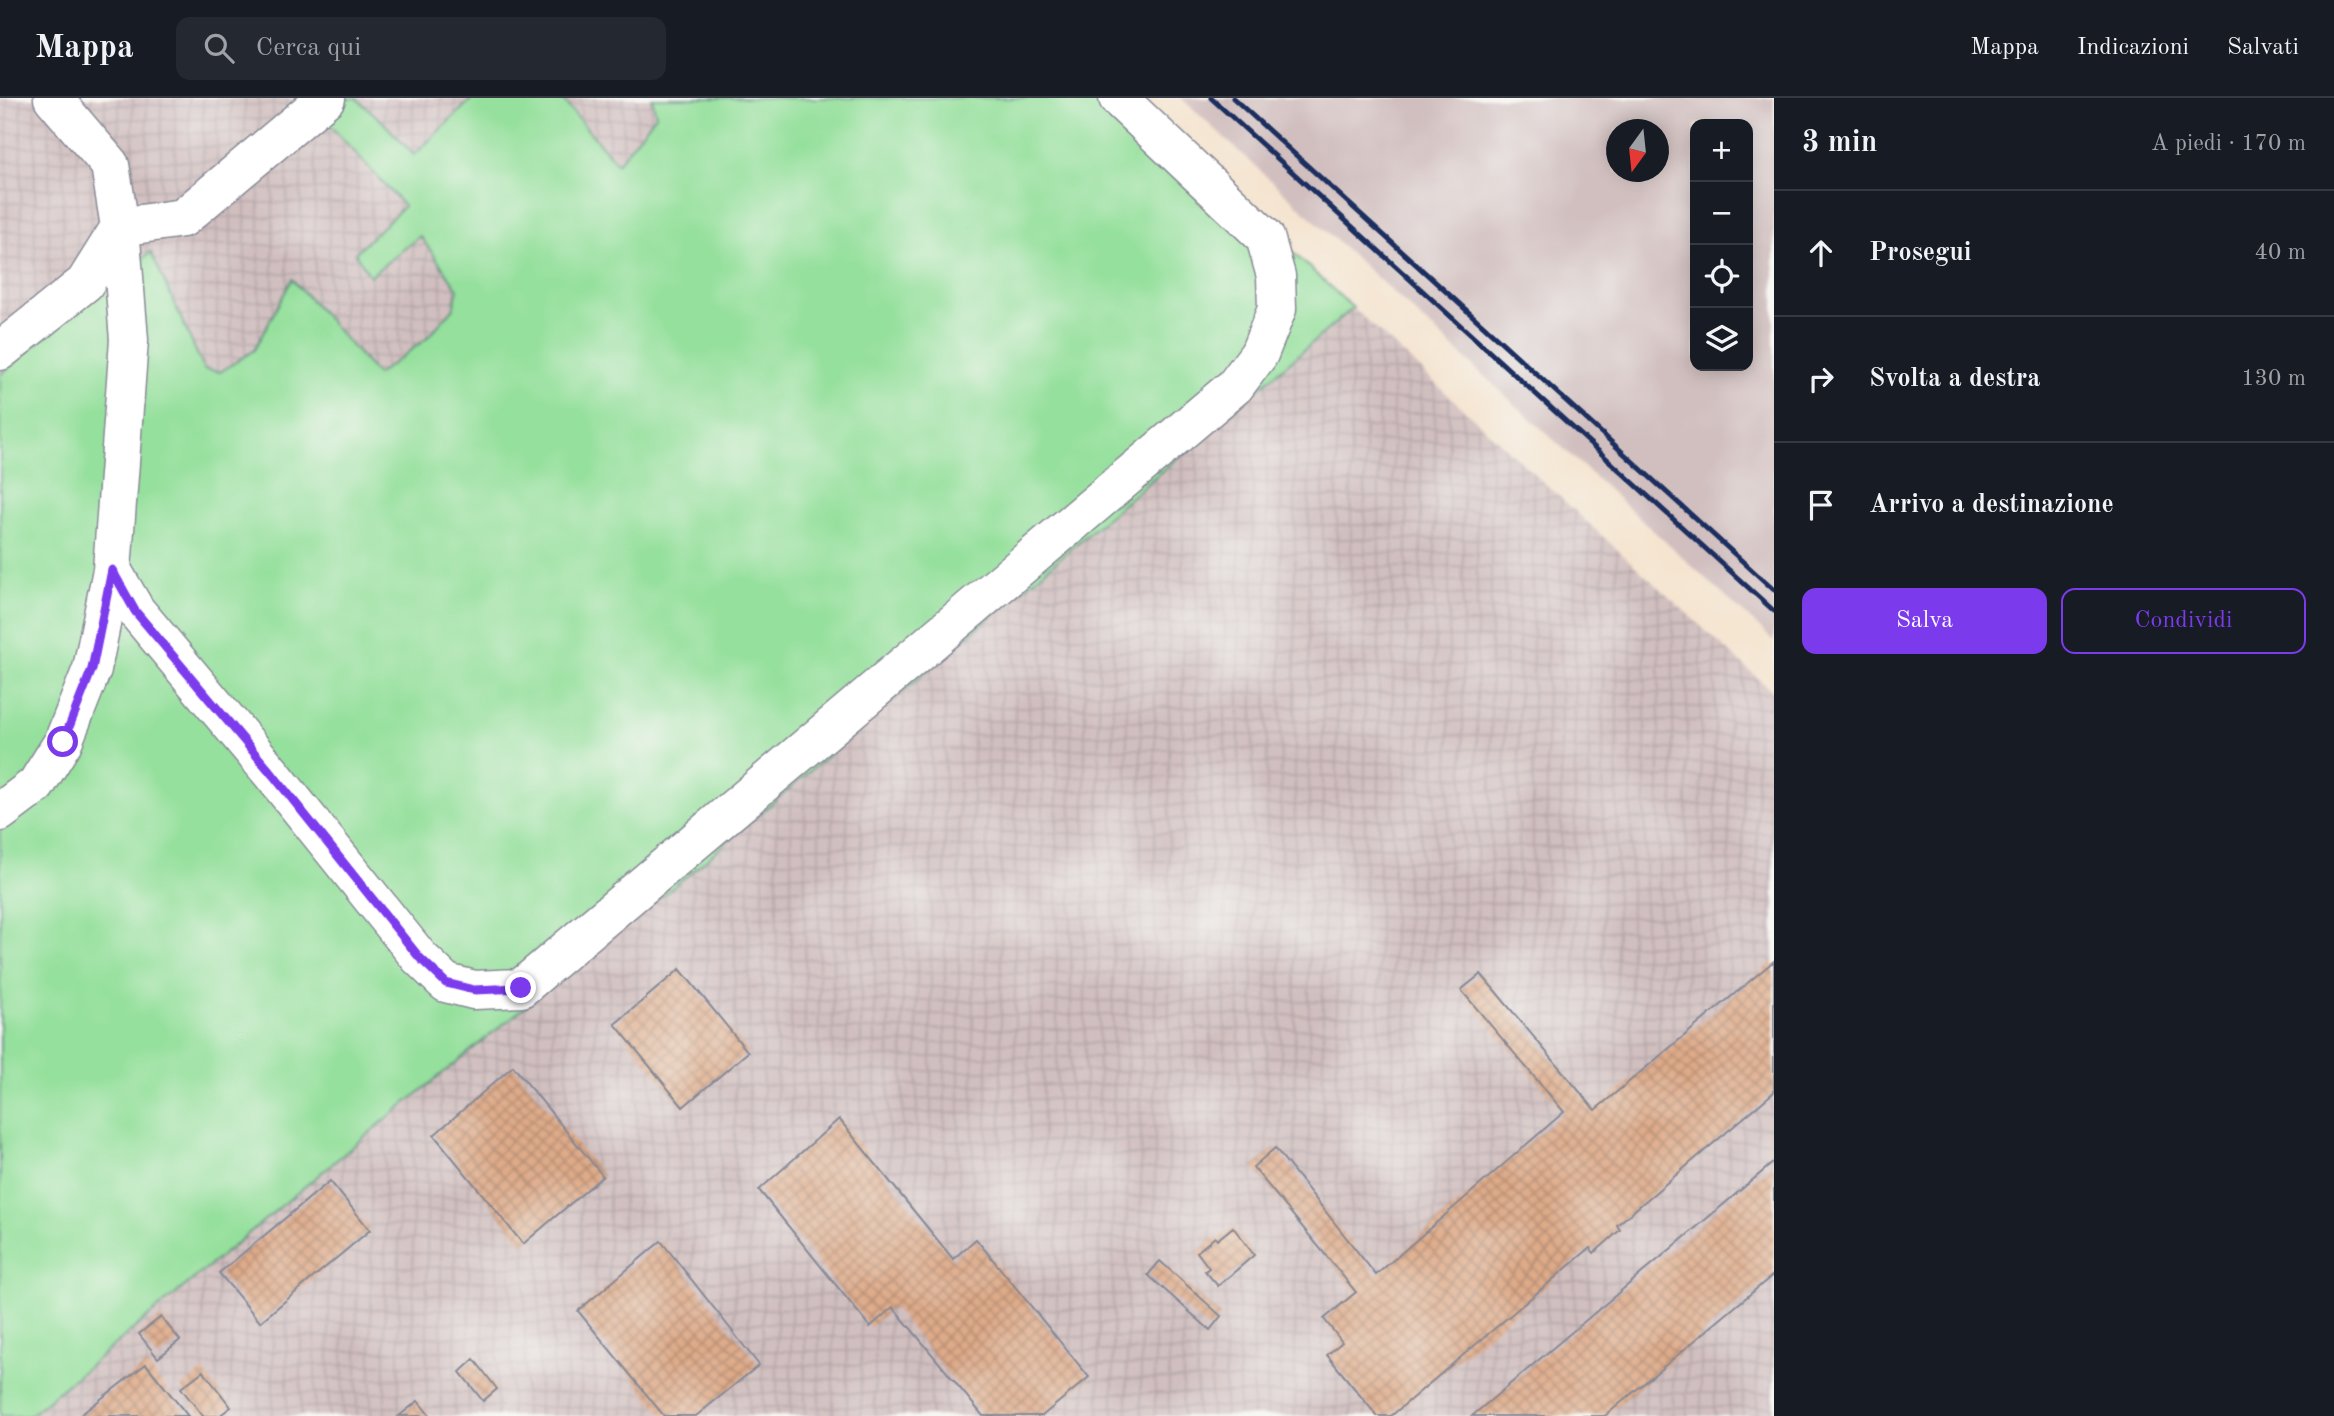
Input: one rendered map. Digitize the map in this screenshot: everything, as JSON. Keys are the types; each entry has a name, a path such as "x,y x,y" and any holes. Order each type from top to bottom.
{"lane":[{"path":"0,812 36,785 63,742 92,669 112,570 129,340 120,227 110,165 53,98"},
{"path":"0,351 85,283 120,227 183,218 326,98"},
{"path":"112,570 135,611 273,775 419,957 446,983 474,990 521,988 1235,386 1259,354 1277,309 1276,276 1265,237 1118,98"}],"shaded area":[{"path":"0,98 351,98 338,104 327,122 404,206 356,254 371,275 420,236 458,289 453,309 426,339 377,375 292,279 254,350 220,372 204,369 151,253 0,375"},
{"path":"356,98 473,98 414,155"},
{"path":"561,98 652,98 657,115 617,164"},
{"path":"1181,98 1774,98 1774,641"},
{"path":"1353,308 1774,693 1774,1416 29,1416 380,1124 689,874"}],"green space":[{"path":"356,98 383,122 414,155 473,98 561,98 617,164 656,115 652,98 1126,98 1353,308 689,874 380,1124 29,1416 0,1416 0,375 96,293 151,252 204,369 220,372 254,350 292,279 377,375 426,339 453,309 458,289 420,236 370,276 355,253 404,206 327,122 338,104"}],"building":[{"path":"1774,961 1774,1092 1617,1225 1620,1230 1594,1253 1590,1248 1391,1416 1377,1416 1327,1355 1342,1342 1324,1319 1356,1292 1253,1167 1275,1148 1376,1275 1564,1112 1461,990 1481,974 1595,1110"},
{"path":"680,969 748,1052 683,1107 615,1024"},
{"path":"513,1066 603,1176 523,1244 434,1135"},
{"path":"839,1119 953,1259 976,1239 1089,1377 1042,1416 983,1416 893,1307 870,1327 759,1190"},
{"path":"1774,1162 1774,1274 1605,1416 1472,1416"},
{"path":"330,1181 370,1230 260,1322 219,1273"},
{"path":"1233,1227 1254,1255 1218,1286 1205,1271 1209,1268 1197,1252"},
{"path":"661,1241 759,1365 696,1416 664,1416 578,1311"},
{"path":"1160,1261 1221,1316 1210,1330 1148,1275"},
{"path":"161,1317 180,1340 158,1358 139,1334"},
{"path":"474,1359 497,1389 483,1401 460,1372"},
{"path":"146,1364 188,1416 79,1416"},
{"path":"203,1371 231,1407 219,1416 203,1416 181,1388"},
{"path":"418,1401 430,1416 399,1416"}],"railway":[{"path":"1211,98 1774,611"},
{"path":"1233,98 1774,590"}],"route":[{"path":"63,742 92,669 112,570 135,611 273,775 419,957 446,983 474,990 521,988"}]}
